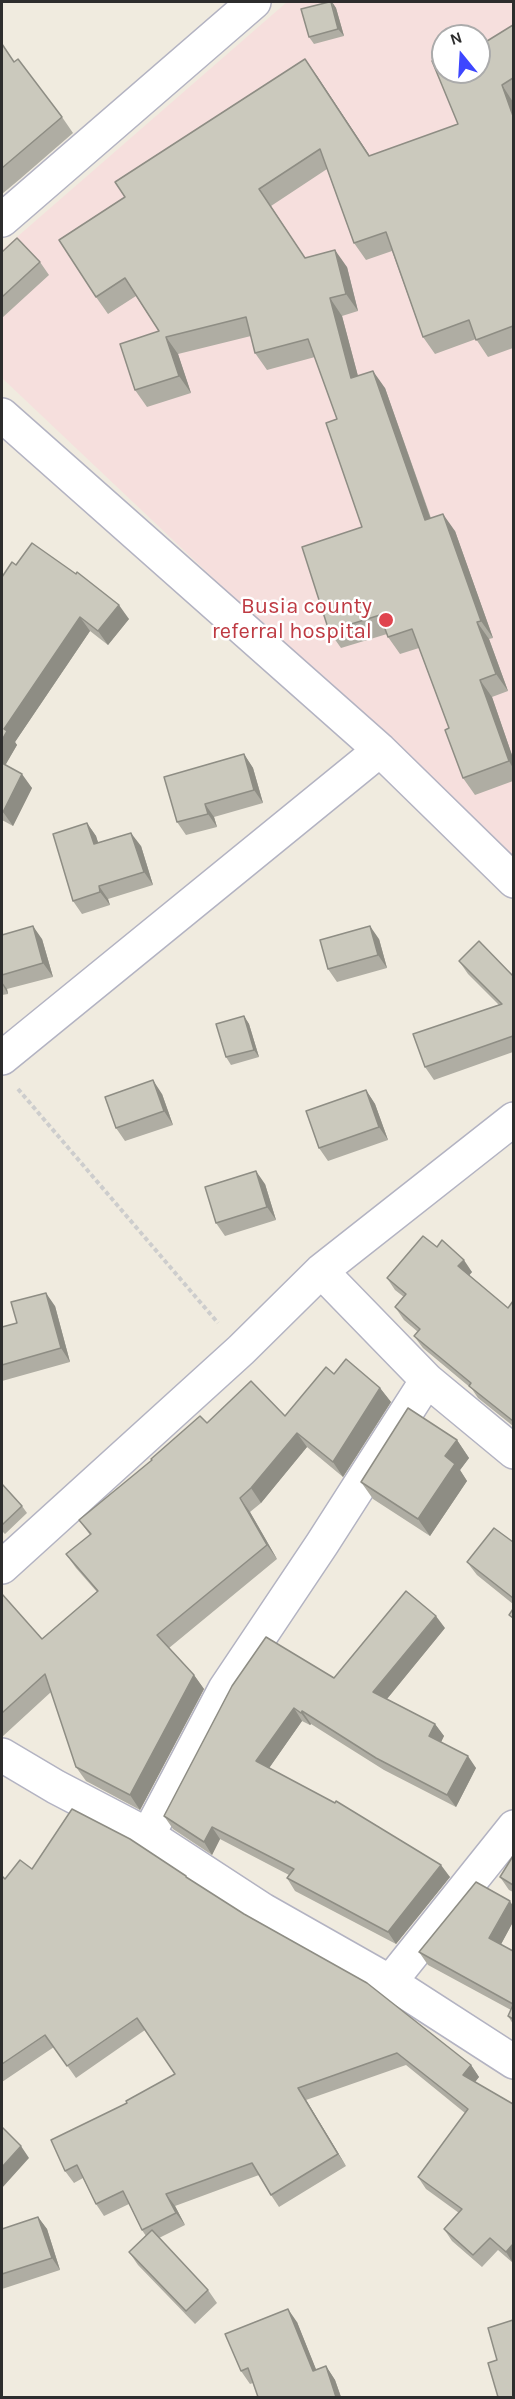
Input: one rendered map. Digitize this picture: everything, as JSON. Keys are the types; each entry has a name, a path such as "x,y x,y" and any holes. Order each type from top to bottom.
{"street":[{"path":"2,220 254,2"},
{"path":"2,416 380,750 513,881"},
{"path":"2,1058 380,750"},
{"path":"2,1567 241,1350 321,1271 513,1119"},
{"path":"321,1271 427,1380 513,1452"},
{"path":"148,1835 225,1689 322,1544 427,1380"},
{"path":"2,1755 56,1787 148,1835 264,1910 390,1982 513,2062"},
{"path":"390,1982 513,1827"}],"path":[{"path":"17,1089 241,1350"}],"shaded area":[{"name":"Busia county referral hospital","path":"287,2 513,2 513,862 2,378 2,250"}],"building":[{"path":"331,2 338,29 309,37 301,9"},
{"path":"513,25 513,78 502,85 513,116 513,326 476,340 469,320 423,337 386,232 354,243 320,149 259,189 305,258 335,250 346,294 330,298 351,378 373,371 425,520 443,514 481,621 477,622 496,674 480,680 509,761 463,778 445,730 449,728 412,629 388,637 380,615 329,631 302,547 362,527 326,423 337,419 308,339 255,353 246,317 166,337 179,376 135,390 120,344 159,331 125,278 96,297 59,240 125,197 115,182 305,59 369,156 458,124 441,84 491,84 491,39"},
{"path":"2,44 14,62 18,59 62,117 2,168"},
{"path":"17,238 40,262 2,297 2,252"},
{"path":"32,543 76,574 77,572 119,605 98,631 80,617 4,729 7,731 2,740 2,577 12,562 16,565"},
{"path":"244,754 254,790 205,804 208,814 177,822 164,777"},
{"path":"2,763 22,774 3,812 2,811"},
{"path":"87,823 94,844 131,833 144,872 99,886 100,892 73,901 53,834"},
{"path":"33,926 43,963 2,975 2,935"},
{"path":"370,926 378,955 328,969 320,940"},
{"path":"479,941 513,976 513,1036 425,1067 413,1034 502,1004 459,961"},
{"path":"244,1016 254,1050 226,1057 216,1024"},
{"path":"153,1080 164,1111 116,1128 105,1097"},
{"path":"366,1090 379,1127 319,1148 306,1111"},
{"path":"256,1171 267,1207 216,1223 205,1187"},
{"path":"423,1236 437,1247 442,1240 464,1260 458,1266 508,1308 513,1301 513,1421 469,1386 471,1383 414,1336 420,1329 395,1307 406,1294 387,1278"},
{"path":"46,1293 61,1348 2,1365 2,1327 17,1323 11,1302"},
{"path":"346,1359 380,1388 333,1462 297,1433 240,1498 267,1545 157,1635 194,1675 130,1795 76,1767 45,1674 2,1713 2,1594 42,1639 98,1591 66,1554 91,1534 79,1520 152,1460 200,1416 207,1423 251,1381 285,1416 326,1367 334,1374"},
{"path":"408,1408 457,1440 445,1456 455,1464 418,1519 361,1482"},
{"path":"2,1484 22,1506 2,1525"},
{"path":"494,1528 513,1542 513,1598 467,1562"},
{"path":"406,1591 436,1616 373,1692 435,1724 429,1736 468,1756 447,1795 376,1758 294,1708 256,1761 335,1803 336,1801 441,1865 388,1932 287,1878 294,1869 212,1827 204,1842 164,1816 232,1686 266,1637 334,1678"},
{"path":"72,1809 130,1839 244,1914 367,1983 471,2065 463,2075 513,2104 513,2244 506,2252 490,2238 473,2255 444,2229 462,2209 418,2177 468,2109 397,2053 298,2088 338,2154 271,2195 252,2163 166,2194 176,2213 142,2230 123,2191 96,2204 77,2165 65,2171 51,2140 127,2103 126,2101 175,2074 137,2018 67,2066 45,2035 2,2064 2,1876 5,1879 20,1860 32,1869"},
{"path":"513,1856 513,1885 500,1877"},
{"path":"476,1882 510,1901 489,1938 513,1951 513,2004 419,1952"},
{"path":"513,2005 513,2019 508,2016"},
{"path":"2,2127 21,2146 2,2167"},
{"path":"38,2217 52,2258 2,2274 2,2229"},
{"path":"152,2230 208,2290 186,2311 129,2252"},
{"path":"288,2309 313,2371 326,2366 336,2397 258,2397 248,2368 241,2371 225,2334"},
{"path":"513,2320 513,2397 498,2397 488,2363 497,2360 488,2328"}],"place":[{"name":"Busia county referral hospital","path":"386,620"}]}
